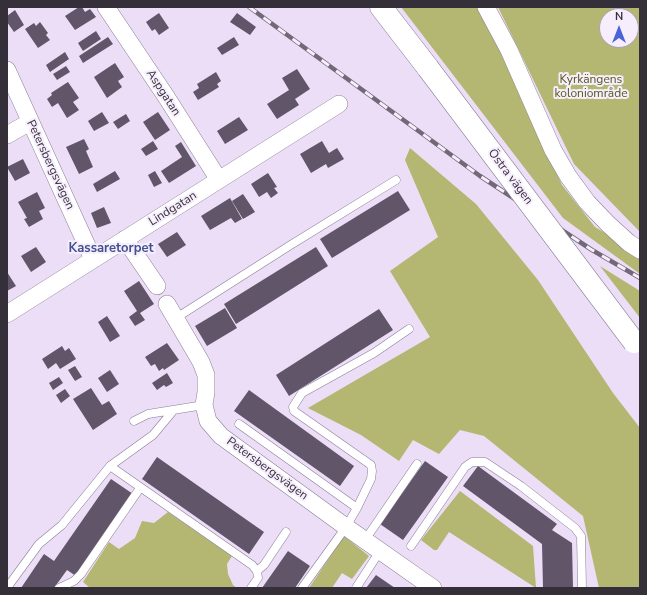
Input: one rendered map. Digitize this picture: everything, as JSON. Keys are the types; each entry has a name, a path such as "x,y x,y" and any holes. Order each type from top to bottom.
{"street":[{"name":"Aspgatan","path":"106,7 168,98 219,180"},
{"name":"Östra vägen","path":"381,7 637,344"},
{"path":"486,7 509,50 553,150 568,176 587,202 608,224 629,243 640,250"},
{"name":"Petersbergsvägen","path":"7,70 93,259"},
{"name":"Lindgatan","path":"7,314 339,104"},
{"path":"7,135 30,122"},
{"path":"125,239 157,286"},
{"name":"Petersbergsvägen","path":"172,311 202,362 206,375 204,405 208,421 221,436 380,551 417,581 433,588"}],"lane":[{"path":"172,311 289,246 396,180"},
{"path":"302,588 346,527 371,479 372,471 371,465 294,411 293,407 302,393 374,353 409,329"},
{"path":"134,422 148,414 204,405"},
{"path":"9,585 39,544 62,524 110,466 153,435 173,411"},
{"path":"239,424 357,508"},
{"path":"411,546 465,467 472,462 485,462 521,486 575,528 581,536 582,588"},
{"path":"365,540 418,464"},
{"path":"110,466 252,565 257,571 258,578 251,588"},
{"path":"59,588 74,580 81,574 140,488"},
{"path":"257,571 264,565 286,532"},
{"path":"356,588 380,551"}],"green space":[{"path":"401,7 478,7 484,16 562,185 595,227 640,254 640,274 563,218"},
{"name":"Kyrkängens koloniområde","path":"498,7 640,7 640,232 574,164"},
{"path":"410,148 476,204 538,280 613,393 640,428 640,588 599,588 583,516 484,436 460,430 439,454 413,440 399,461 361,435 308,408 430,337 390,271 438,237 405,160"},
{"path":"600,266 640,291 640,318 637,314"},
{"path":"460,491 533,546 536,588 449,532 437,550 434,550 421,540"},
{"path":"168,512 232,556 227,564 228,574 233,585 237,588 90,588 83,582 109,542 119,549 135,538 142,521 154,523"},
{"path":"344,536 369,556 352,579 342,573 332,588 309,588"}],"building":[{"path":"79,7 82,7 85,12 90,9 96,17 75,30 65,16"},
{"path":"15,10 24,25 14,32 7,22 7,16"},
{"path":"159,13 169,28 159,35 155,29 152,31 146,22"},
{"path":"237,13 256,27 250,35 230,22"},
{"path":"40,22 48,33 46,35 50,40 38,48 25,29 34,23 36,26"},
{"path":"96,31 101,39 83,51 78,43"},
{"path":"108,37 113,44 83,63 79,56"},
{"path":"234,37 239,45 222,55 217,48"},
{"path":"65,52 69,59 50,72 46,65"},
{"path":"115,63 124,77 118,81 122,87 107,98 94,77"},
{"path":"66,66 70,72 57,80 53,74"},
{"path":"297,69 310,89 295,99 299,105 277,119 267,104 289,90 282,78"},
{"path":"216,72 221,81 217,84 219,87 198,100 193,92 199,88 197,84"},
{"path":"68,82 79,98 73,102 79,110 67,118 58,103 52,107 47,99 52,95 51,93"},
{"path":"102,112 109,123 94,131 88,121"},
{"path":"158,112 170,130 155,140 143,122"},
{"path":"126,114 130,121 118,129 113,122"},
{"path":"239,117 248,130 225,144 217,131"},
{"path":"84,139 89,149 86,151 93,167 79,174 66,147"},
{"path":"153,141 158,149 146,156 141,149"},
{"path":"322,141 329,153 337,148 344,159 328,168 326,164 311,173 300,154"},
{"path":"181,142 196,166 169,183 161,171 182,157 175,146"},
{"path":"23,159 30,173 15,181 7,167"},
{"path":"115,171 120,179 97,192 93,184"},
{"path":"155,171 162,183 154,187 148,175"},
{"path":"268,173 277,187 274,188 278,193 271,198 267,192 259,197 251,184"},
{"path":"398,191 410,210 332,258 320,239"},
{"path":"37,192 45,208 39,211 43,219 29,227 24,219 27,218 18,202"},
{"path":"243,194 255,212 243,219 232,201"},
{"path":"230,198 242,219 235,223 231,218 210,230 201,216"},
{"path":"104,207 111,223 97,228 91,213"},
{"path":"177,232 186,245 167,257 158,244"},
{"path":"36,247 46,262 31,272 21,256"},
{"path":"316,247 328,266 236,324 224,304"},
{"path":"7,272 16,286 7,291"},
{"path":"139,281 154,304 140,313 145,320 135,326 129,317 137,311 124,291"},
{"path":"225,308 237,328 207,346 195,326"},
{"path":"379,309 393,330 289,396 276,375"},
{"path":"107,316 120,336 110,342 98,322"},
{"path":"167,343 179,360 164,370 163,368 159,371 155,364 151,366 145,357"},
{"path":"62,346 65,351 69,348 76,359 60,369 56,363 48,369 42,359"},
{"path":"75,366 82,377 75,381 68,370"},
{"path":"110,370 119,384 107,392 98,378"},
{"path":"167,373 173,383 166,387 164,385 157,390 152,383"},
{"path":"59,377 63,383 53,390 49,383"},
{"path":"91,388 102,405 109,401 117,414 93,430 73,399"},
{"path":"65,389 70,396 61,403 56,395"},
{"path":"249,390 354,466 340,486 234,411"},
{"path":"157,457 264,532 249,554 142,479"},
{"path":"425,461 448,477 403,540 380,524"},
{"path":"478,466 557,524 552,530 572,543 573,588 543,588 542,544 463,486"},
{"path":"111,479 133,494 76,576 67,570 54,588 21,588 44,554 54,561"},
{"path":"288,551 310,566 295,588 262,588"},
{"path":"376,575 395,588 366,588"}],"railway":[{"path":"249,7 480,176 592,250 640,278"}],"district":[{"name":"Kassaretorpet","path":"111,249"}]}
